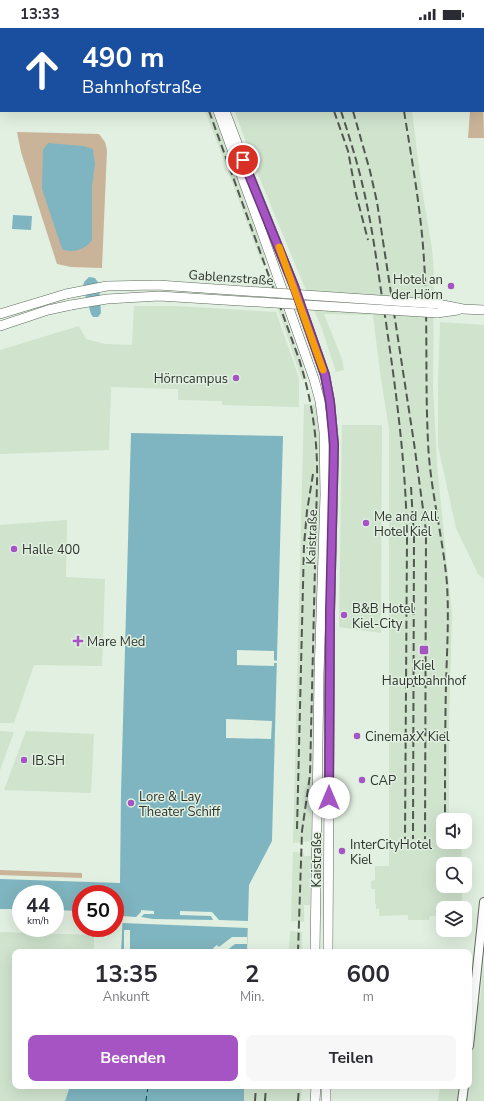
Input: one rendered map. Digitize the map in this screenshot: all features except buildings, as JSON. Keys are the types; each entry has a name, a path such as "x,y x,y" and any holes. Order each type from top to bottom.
{"main road":[{"name":"Kaistraße","path":"218,112 260,224 316,387 320,401 324,432 325,495 319,674 315,949"},
{"name":"Kaistraße","path":"225,112 289,272 325,375 330,402 333,429 330,613 328,949"},
{"name":"Gablenzstraße","path":"0,314 66,294 107,286 158,286 438,304 463,309 484,310"},
{"name":"Gablenzstraße","path":"0,326 48,310 71,305 107,299 159,296 437,313 463,309"},
{"path":"316,1089 316,1101"},
{"path":"326,1089 326,1101"}],"street":[{"path":"472,1017 484,902"},
{"path":"462,1101 464,1089"}],"shaded area":[{"path":"205,112 212,112 230,158 225,163"},
{"path":"235,112 412,112 421,183 432,249 434,274 433,386 437,465 452,615 449,721 449,813 436,813 436,849 462,849 461,857 436,857 436,893 462,893 462,901 436,901 436,916 430,916 429,920 408,920 408,915 379,916 379,909 376,909 375,904 375,889 371,889 371,881 375,880 375,866 389,866 389,429 373,315 324,314 342,359 344,370 336,372 322,329 252,160"},
{"path":"470,112 483,112 484,138 468,138"},
{"path":"17,132 99,134 105,142 107,150 102,268 71,267 57,264 21,152"},
{"path":"232,169 233,172 235,172 265,260 261,261 228,171"},
{"path":"269,283 275,286 307,379 302,380"},
{"path":"134,306 176,306 276,312 299,378 299,407 222,405 222,401 178,400 178,389 111,387 109,450 0,454 0,350 79,326 86,339 105,344 132,345"},
{"path":"440,322 484,325 484,579 478,574 456,528 438,446"},
{"path":"304,404 316,405 319,435 321,456 319,554 311,841 293,843"},
{"path":"342,425 382,425 381,633 339,627"},
{"path":"67,520 66,577 105,579 102,666 34,665 14,723 0,723 0,525"},
{"path":"0,731 14,732 0,770"},
{"path":"26,731 94,734 91,793 4,790"},
{"path":"293,852 304,853 304,856 311,856 310,905 304,905 304,922 291,921"},
{"path":"0,870 82,873 82,878 0,875"},
{"path":"290,931 302,932 302,949 289,949"},
{"path":"0,932 12,932 12,937 64,937 64,934 72,934 72,937 94,937 94,949 12,949 12,1089 69,1089 65,1101 0,1101"},
{"path":"484,958 484,1101 438,1101 440,1089 472,1089 472,1001 480,1002"},
{"path":"244,1089 302,1089 301,1101 244,1101"}],"water":[{"path":"48,143 83,146 93,149 95,164 92,186 92,240 79,250 70,251 62,249 42,189 43,150"},
{"path":"13,215 32,216 31,230 12,229"},
{"path":"89,277 95,278 99,284 101,313 98,317 93,317 91,314 83,287 84,282"},
{"path":"131,433 283,436 272,841 249,885 247,949 121,949 122,937 124,937 124,885 72,885 72,911 64,910 64,885 12,885 12,909 0,909 0,879 120,883"},
{"path":"69,1089 244,1089 244,1101 65,1101"}],"pier":[{"path":"237,650 274,651 274,660 277,661 277,663 274,663 274,666 237,665"},
{"path":"226,719 272,721 271,739 226,738"},
{"path":"141,910 154,911 154,914 144,914 141,917 153,919 213,920 211,916 180,915 180,911 212,912 219,920 248,921 248,928 124,923 124,916 136,917"},
{"path":"124,930 130,930 130,949 124,949"},
{"path":"232,937 247,937 247,944 235,944 229,949 213,948 217,945 219,947"}],"ferry route":[{"path":"146,1101 148,1089"}],"railway":[{"path":"209,112 304,374 311,405 315,435 317,482 310,775 302,831 298,949"},
{"path":"334,112 348,151 356,194 368,240"},
{"path":"341,112 358,168 370,219 393,372 405,483 407,539 405,839"},
{"path":"353,112 377,202 426,531 425,839"},
{"path":"404,112 423,241 426,306 427,419 429,460 443,548 447,584 448,621 445,718 445,813"},
{"path":"297,829 304,545 307,511 313,474"},
{"path":"411,487 414,538 413,839"},
{"path":"255,1101 256,1089"},
{"path":"265,1101 266,1089"},
{"path":"298,1101 299,1089"}],"slow traffic":[{"path":"279,247 323,370"}],"place":[{"name":"Hotel an der Hörn","path":"451,286"},
{"name":"Hörncampus","path":"236,378"},
{"name":"Me and All Hotel Kiel","path":"366,523"},
{"name":"Halle 400","path":"14,549"},
{"name":"B&B Hotel Kiel-City","path":"344,615"},
{"name":"Mare Med","path":"78,641"},
{"name":"Kiel Hauptbahnhof","path":"424,650"},
{"name":"CinemaxX Kiel","path":"357,736"},
{"name":"IB.SH","path":"24,760"},
{"name":"CAP","path":"362,780"},
{"name":"Lore & Lay Theater Schiff","path":"131,803"},
{"name":"InterCityHotel Kiel","path":"342,851"}],"route":[{"path":"243,160 294,286 327,381 330,402 334,445 330,613 329,798"}]}
